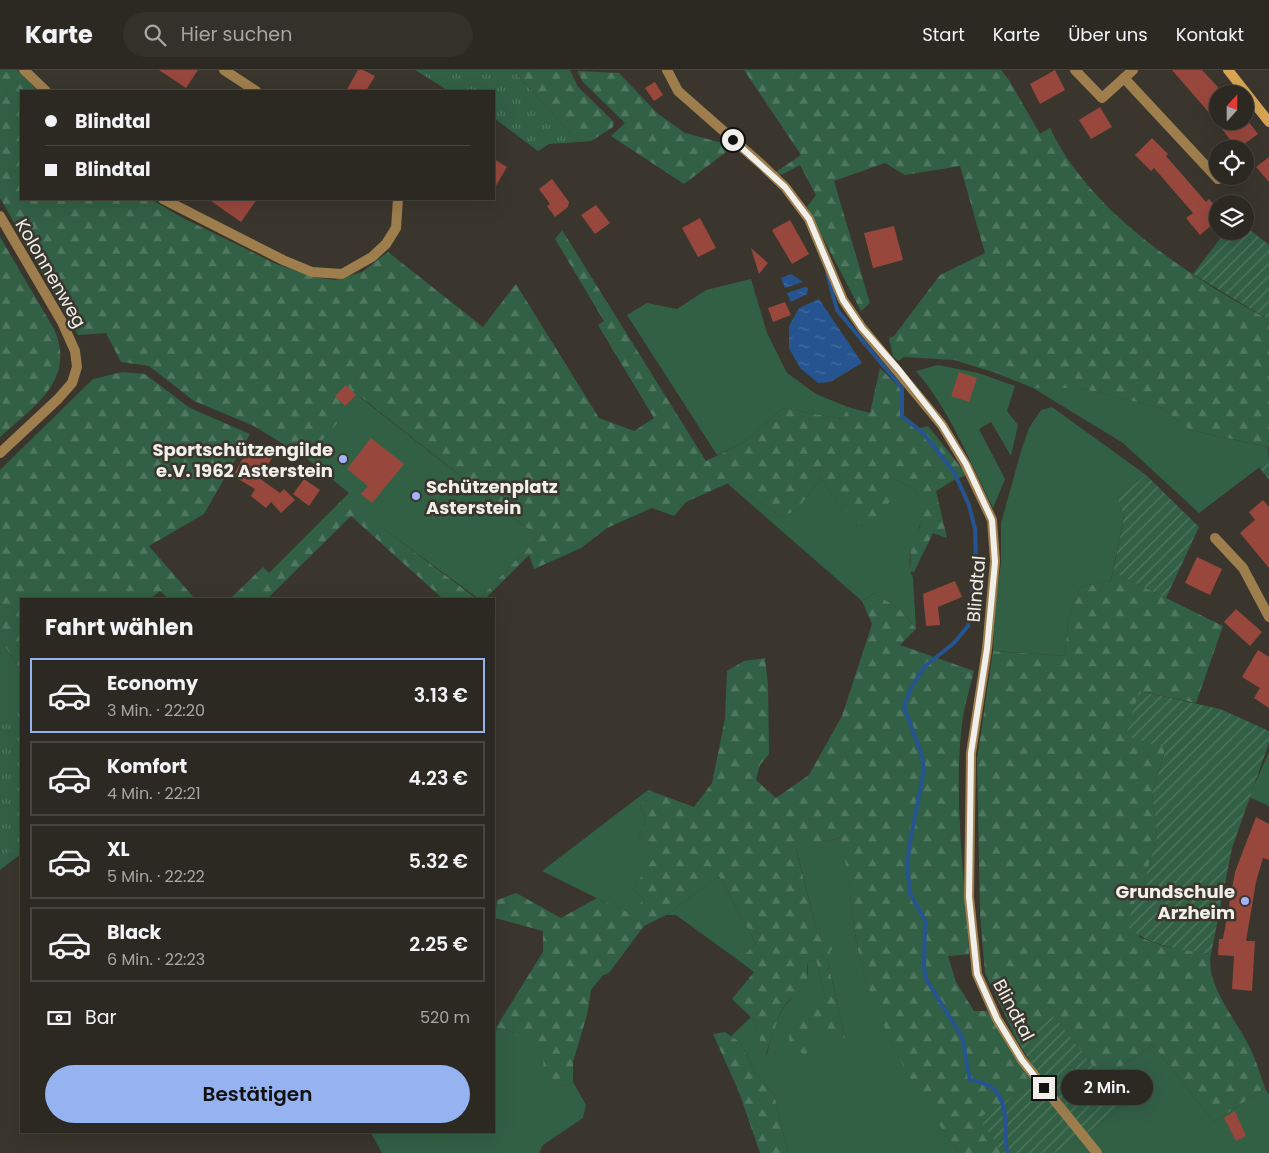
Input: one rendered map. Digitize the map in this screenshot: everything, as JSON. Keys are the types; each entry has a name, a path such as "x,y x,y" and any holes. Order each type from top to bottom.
{"street":[{"path":"24,70 45,90"},
{"name":"Blindtal","path":"667,70 678,91 785,187 809,219 843,300 862,328 899,370 942,425 966,464 992,520 995,562 987,649 971,753 969,897 977,974 997,1019 1022,1060 1097,1153"},
{"path":"1075,70 1102,98 1133,70"},
{"path":"1228,70 1269,122"},
{"path":"226,72 254,90"},
{"path":"1124,78 1209,169"},
{"path":"165,200 283,260 312,272 342,274 372,257 386,244 396,228 398,200"},
{"name":"Kolonnenweg","path":"0,216 62,322 75,351 77,367 72,383 58,400 0,453"},
{"path":"1215,538 1243,568 1269,617"}],"green space":[{"path":"0,70 17,70 37,90 20,90 20,200 153,200 181,217 276,264 320,278 335,280 362,272 388,252 483,327 516,284 599,418 634,431 654,418 598,325 604,321 555,239 562,230 706,461 743,443 783,408 842,419 848,407 870,413 880,368 901,389 901,417 915,429 928,426 967,475 954,480 936,491 947,538 933,533 914,572 910,571 911,546 920,527 922,501 912,487 889,477 892,499 878,516 859,523 837,502 821,478 797,510 781,517 731,482 686,502 674,516 652,508 607,528 581,548 534,569 529,555 486,598 480,598 538,537 361,397 306,458 254,426 194,401 149,366 121,362 106,333 78,335 0,198"},
{"path":"415,70 513,70 578,142 549,144 538,151 495,119 495,90 447,90"},
{"path":"513,70 570,70 578,87 614,122 613,127 591,141 578,142"},
{"path":"744,70 1001,70 1009,80 1040,134 1050,128 1068,159 1090,188 1116,215 1175,262 1206,283 1269,320 1269,447 1190,430 1162,408 1079,388 1033,388 996,373 954,360 904,357 898,361 893,356 889,338 894,336 940,275 985,253 960,166 905,175 885,163 834,181 870,303 861,311 807,207 816,195 800,165 781,175 776,172 801,155"},
{"path":"577,71 619,73 657,113 685,133 734,146 684,184 611,136 625,123 583,82"},
{"path":"1254,233 1269,245 1269,320 1193,274 1219,240 1254,240"},
{"path":"0,237 54,329 60,347 60,363 56,378 48,391 26,415 0,437"},
{"path":"751,279 767,333 787,373 816,394 848,407 842,419 783,408 743,443 717,455 627,315 647,303 677,309 706,290"},
{"path":"938,365 978,373 1015,386 1007,411 1018,425 1011,456 991,422 979,429 1005,479 993,508 949,419 916,371"},
{"path":"122,372 145,374 190,408 250,434 204,514 149,546 194,598 168,598 160,591 151,598 20,598 20,669 0,639 0,470 93,379"},
{"path":"1033,388 1079,388 1162,408 1190,430 1268,447 1269,460 1199,513 1123,443"},
{"name":"Schützenplatz Asterstein","path":"360,397 538,537 480,598 478,598 343,499 349,493 306,458"},
{"path":"1052,407 1146,475 1117,498 1124,516 1111,580 1081,587 1068,621 1065,656 993,651 995,607 1001,563 1001,523 1029,428 1041,410"},
{"path":"1269,460 1269,480 1259,467"},
{"path":"1146,475 1199,527 1166,598 1113,572 1124,516 1117,498"},
{"path":"889,477 912,487 922,501 921,522 912,547 910,559 916,629 902,611 874,593 862,601 728,484 731,482 781,517 797,510 821,478 837,502"},
{"path":"344,499 476,598 442,598 351,516 268,598 231,598 263,567 269,573"},
{"path":"1113,572 1223,626 1196,703 1139,691 1166,747 1152,794 1157,836 1142,890 1140,889 1139,937 1163,946 1211,954 1210,966 1218,991 1247,1041 1265,1088 1214,1122 1153,1045 1103,1079 1054,1016 1017,1040 985,973 980,913 977,759 993,651 1065,656 1068,621 1081,587 1111,580"},
{"path":"874,593 902,611 916,629 900,645 974,671 963,717 959,781 959,810 969,954 948,956 956,982 974,1011 987,1011 1035,1082 980,1118 1002,1153 960,1153 928,1108 900,1060 877,1010 860,958 854,928 849,883 839,838 796,849 816,928 821,938 833,947 827,958 845,1037 836,1040 832,1029 807,1029 812,1049 804,1055 789,1042 791,1023 797,1012 826,1000 816,960 807,962 807,985 787,1002 780,1013 765,1057 754,1020 732,999 754,972 738,960 756,944 719,876 666,915 644,926 609,973 603,975 591,990 587,1015 573,1062 573,1082 565,1086 557,1081 545,1082 542,1048 530,1046 511,1031 495,1029 543,952 543,931 495,918 497,900 516,893 561,918 597,898 631,914 644,899 633,889 659,850 639,836 646,818 640,807 648,790 694,807 712,783 725,719 727,671 744,661 765,658 768,685 769,754 760,765 756,780 776,798 809,775 842,716 872,624 862,601"},
{"path":"0,639 20,669 20,855 0,870"},
{"path":"1139,691 1220,709 1269,731 1269,743 1232,848 1211,954 1156,943 1145,939 1127,926 1139,889 1142,890 1157,836 1152,794 1166,748 1126,736"},
{"path":"20,700 20,843 0,859 0,716"},
{"path":"1269,752 1269,806 1249,797"},
{"path":"648,790 640,807 646,818 639,836 660,850 633,889 644,899 631,915 542,871"},
{"path":"840,838 847,868 854,928 860,958 877,1010 914,1085 960,1153 788,1153 774,1094 756,1074 740,1042 731,1036 751,1017 754,1020 766,1056 781,1012 804,985 808,971 807,962 816,960 826,1000 807,1029 832,1029 845,1037 827,957 816,928 796,848"},
{"path":"719,876 756,944 738,960 676,915 666,915"},
{"path":"1054,1016 1123,1105 1087,1134 1037,1073 1017,1040"},
{"path":"504,1028 519,1036 529,1045 542,1048 557,1081 565,1086 573,1082 586,1105 583,1118 543,1145 539,1153 382,1153 371,1133 495,1133 495,1030"},
{"path":"725,1032 740,1042 756,1074 774,1094 788,1153 760,1153 739,1092 713,1034"},
{"path":"1153,1045 1214,1122 1265,1088 1269,1095 1269,1153 1102,1153 1087,1134 1123,1105 1103,1079"},
{"path":"1035,1082 1078,1136 1055,1153 1002,1153 979,1118"},
{"path":"1078,1136 1092,1153 1055,1153"}],"water":[{"path":"791,274 803,282 785,288 781,278"},
{"path":"805,287 808,288 807,294 791,302 787,293"},
{"path":"819,299 862,363 830,382 818,383 800,368 789,348 789,326 799,308"}],"building":[{"path":"159,70 198,70 186,88"},
{"path":"358,70 363,70 375,76 367,90 347,90"},
{"path":"1055,70 1065,90 1040,104 1030,84"},
{"path":"1172,70 1202,70 1216,85 1209,85 1209,113"},
{"path":"655,82 663,95 654,101 645,88"},
{"path":"1100,107 1112,127 1091,139 1079,120"},
{"path":"1254,129 1258,134 1250,140 1230,140 1223,130"},
{"path":"1152,138 1168,154 1166,156 1206,202 1209,199 1209,228 1200,235 1186,218 1193,213 1154,168 1151,171 1135,155"},
{"path":"1269,157 1269,182 1256,167"},
{"path":"495,160 507,167 495,187"},
{"path":"552,179 569,202 568,207 555,217 547,206 550,204 539,189"},
{"path":"209,200 256,200 241,222"},
{"path":"596,205 610,223 595,234 581,215"},
{"path":"700,218 716,248 698,257 682,228"},
{"path":"790,220 809,254 792,264 772,230"},
{"path":"894,226 903,260 873,268 864,233"},
{"path":"751,248 768,263 759,274"},
{"path":"785,302 791,315 773,322 768,308"},
{"path":"959,372 977,378 969,402 951,396"},
{"path":"346,385 356,395 345,406 335,396"},
{"path":"371,438 404,464 372,503 361,494 368,486 347,469"},
{"path":"251,444 272,458 259,478 280,493 284,489 295,500 281,513 271,502 266,508 251,496 255,489 233,476"},
{"path":"304,479 320,490 309,506 293,494"},
{"path":"1263,500 1269,507 1269,568 1240,533 1255,520 1249,512"},
{"path":"1197,557 1222,569 1210,595 1185,583"},
{"path":"955,581 962,597 938,607 940,625 926,626 923,594"},
{"path":"1236,609 1262,632 1250,646 1224,622"},
{"path":"1258,650 1269,657 1269,708 1254,698 1260,688 1242,677"},
{"path":"1256,817 1269,824 1269,860 1263,858 1256,882 1246,941 1255,941 1252,991 1232,989 1234,956 1218,955 1219,939 1223,939 1235,872"},
{"path":"1235,1111 1246,1136 1236,1141 1224,1118"}],"waterway":[{"path":"827,272 837,310 902,388 902,416 923,433 954,472 969,505 975,529 976,562 968,626 954,643 925,666 911,688 904,707 921,753 924,770 907,865 910,893 925,921 924,967 926,979 962,1037 970,1080 989,1086 1000,1097 1005,1113 1008,1153"}],"place":[{"name":"Sportschützengilde e.V. 1962 Asterstein","path":"343,459"},
{"name":"Schützenplatz Asterstein","path":"416,496"},
{"name":"Grundschule Arzheim","path":"1245,901"}],"route":[{"path":"733,140 785,187 809,219 843,300 862,328 899,370 942,425 966,464 992,520 995,562 987,649 977,702 971,753 969,897 977,974 997,1019 1022,1060 1044,1088"}]}
